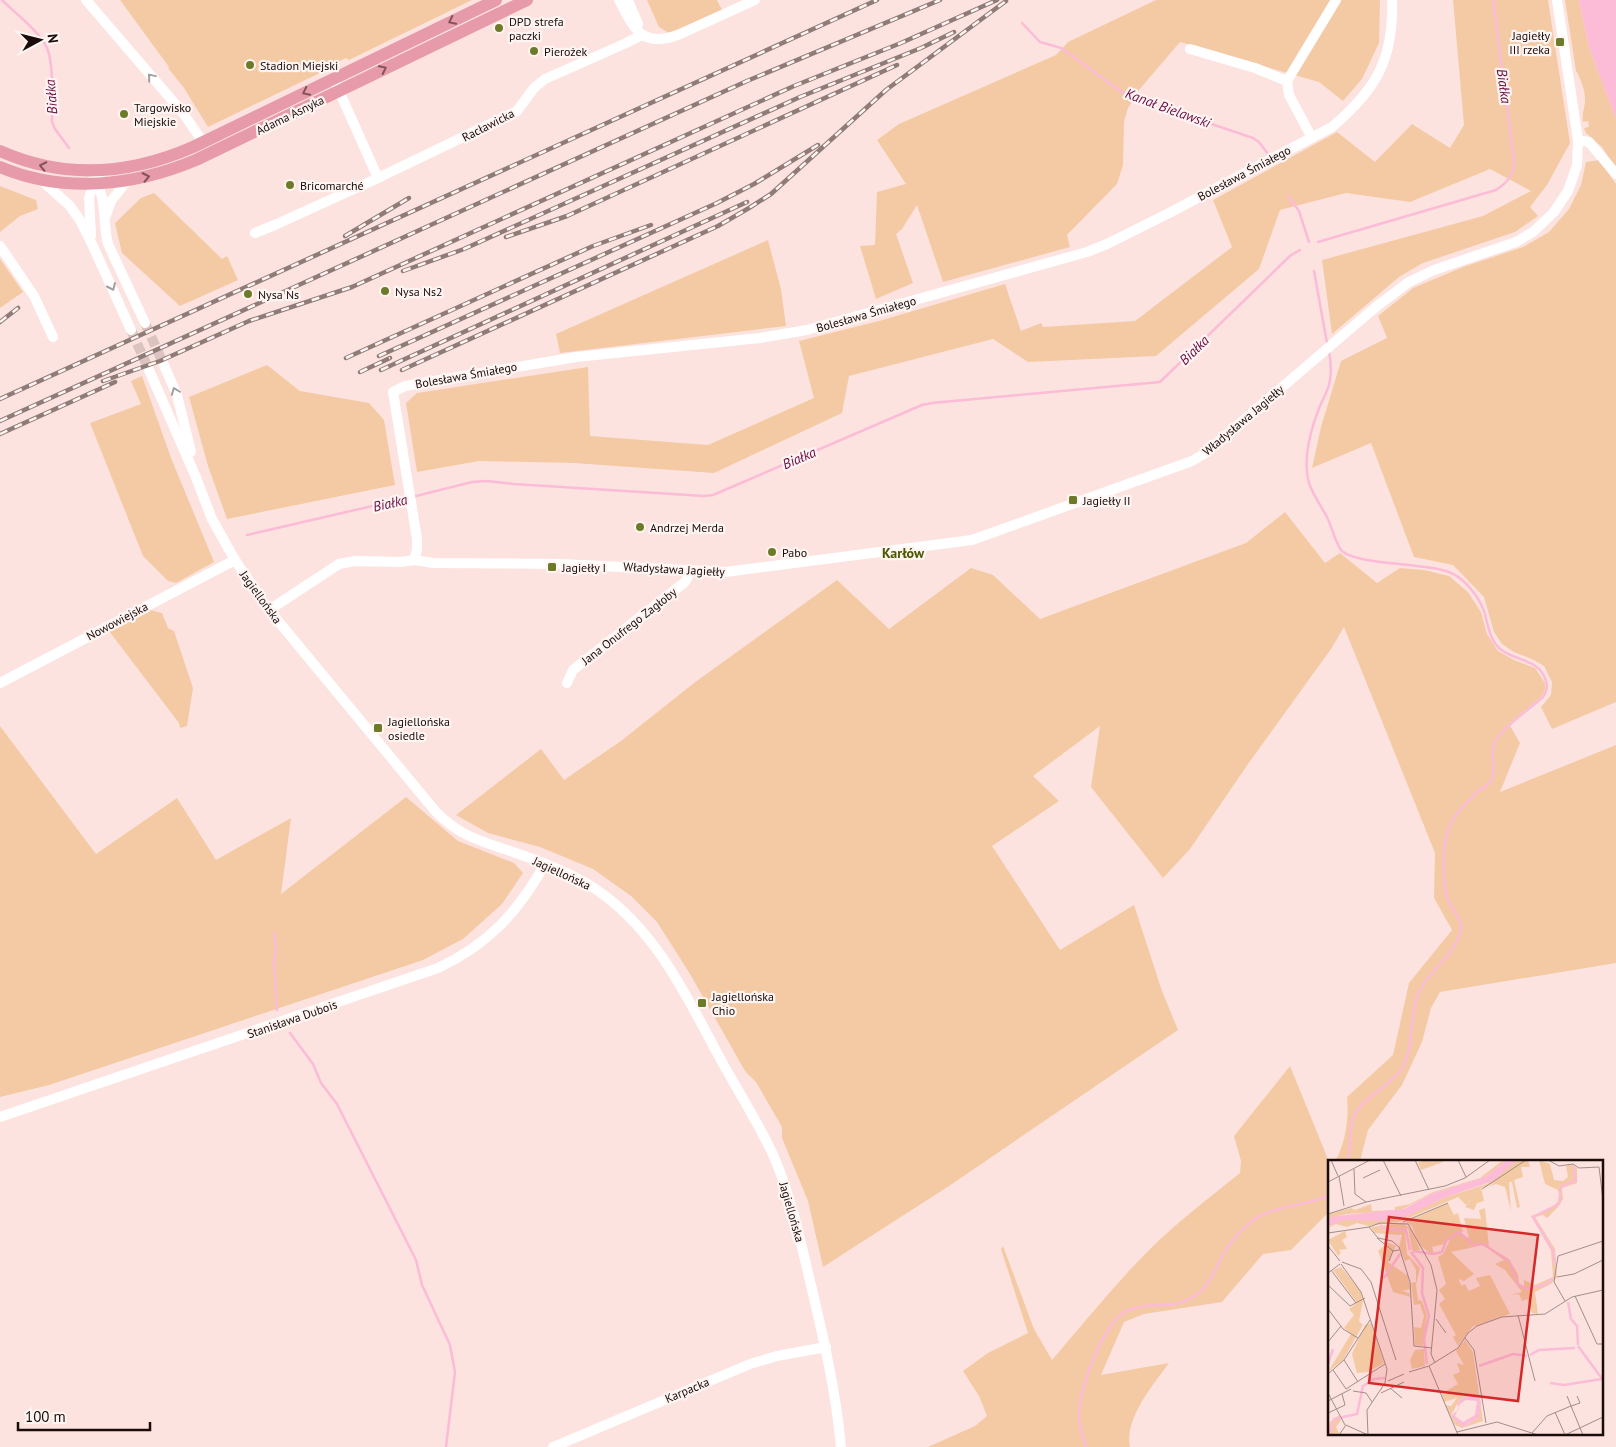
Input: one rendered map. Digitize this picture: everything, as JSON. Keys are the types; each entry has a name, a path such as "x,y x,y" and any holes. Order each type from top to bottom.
{"main road":[{"name":"Adama Asnyka","path":"88,171 107,170 158,160 203,142 496,0"},
{"name":"Adama Asnyka","path":"40,180 75,185 98,184 156,175 181,166 527,0"},
{"path":"0,151 44,166 88,171"},
{"path":"0,167 40,180"}],"street":[{"path":"86,0 182,114 203,142"},
{"path":"619,0 631,23 642,34 651,39 670,38 754,0"},
{"path":"628,0 642,34"},
{"path":"1312,138 1289,95 1287,81 1336,0"},
{"name":"Bolesława Śmiałego","path":"414,560 417,550 417,539 393,392 405,386 576,357 760,338 807,330 1087,252 1171,212 1332,127 1368,91 1378,75 1389,45 1393,18 1392,0"},
{"name":"Władysława Jagiełły","path":"269,610 338,564 355,561 400,562 414,560 433,563 592,565 734,571 972,540 989,536 1199,458 1395,291 1434,270 1516,242 1541,226 1554,212 1568,191 1577,165 1578,140 1557,0"},
{"name":"Racławicka","path":"255,233 378,178 517,111 534,88 544,79 624,44 642,34"},
{"path":"1190,49 1255,68 1287,81"},
{"path":"334,78 378,178"},
{"path":"1578,140 1589,142 1616,174"},
{"path":"92,244 89,198 91,191 107,170"},
{"path":"88,171 98,184 103,199 108,244 145,324"},
{"path":"40,180 69,204 92,244 131,330"},
{"path":"104,220 111,201 127,181"},
{"path":"0,246 34,296 53,337"},
{"path":"103,268 116,262"},
{"name":"Jagiellońska","path":"163,364 177,396 195,475"},
{"name":"Jagiellońska","path":"149,370 212,519 235,560 269,610 436,812 450,826 475,840 545,864 593,888 622,910 649,938 672,971 755,1121 779,1170 794,1214 826,1347 837,1408 841,1447"},
{"name":"Nowowiejska","path":"0,683 235,560"},
{"name":"Jana Onufrego Zagłoby","path":"567,683 573,670 685,582 692,570"},
{"name":"Stanisława Dubois","path":"0,1117 438,968 479,945 495,932 521,903 545,864"},
{"name":"Karpacka","path":"552,1447 750,1364 777,1356 826,1347"}],"shaded area":[{"name":"Stadion Miejski","path":"120,0 472,0 349,60 346,58 325,68 324,71 208,127 184,88"},
{"path":"647,0 717,0 722,10 669,33 659,27"},
{"path":"1156,0 1380,0 1379,43 1362,79 1343,101 1319,82 1180,42 1139,90 1128,108 1124,122 1123,165 1117,184 1067,235 1070,247 943,282 917,205 902,229 896,234 913,283 876,299 860,246 875,245 877,192 906,184 877,140 899,124 1056,55 1068,42"},
{"path":"1453,0 1548,0 1570,143 1547,185 1530,207 1538,216 1515,232 1423,263 1399,277 1332,334 1322,260 1483,216 1531,191 1490,169 1410,202 1346,193 1280,210 1259,269 1156,356 1028,362 993,339 849,376 842,413 714,473 574,463 479,461 417,472 406,403 417,393 588,367 590,436 708,445 814,398 799,341 879,321 1005,284 1021,331 1041,323 1043,327 1135,321 1232,247 1213,200 1337,132 1375,162 1412,124 1450,148 1464,125"},
{"path":"1565,0 1579,0 1589,47 1616,119 1616,168 1602,147 1586,133 1584,128 1589,127 1588,121 1583,122 1585,95 1576,71"},
{"path":"1579,0 1616,0 1616,119 1589,47"},
{"path":"1599,160 1616,184 1616,702 1552,729 1541,707 1551,695 1552,682 1544,666 1514,652 1502,644 1494,632 1484,597 1453,565 1414,557 1371,443 1312,468 1321,427 1341,361 1387,338 1378,316 1413,288 1463,267 1523,247 1549,232 1569,209 1581,185 1586,162"},
{"path":"0,186 36,200 38,209 20,216 0,232"},
{"path":"154,193 222,259 227,256 238,280 180,306 122,253 115,223 141,198"},
{"path":"768,240 781,289 786,326 560,353 556,334"},
{"path":"0,259 23,292 0,308"},
{"path":"267,365 300,391 369,403 384,420 395,485 227,519 208,466 189,397"},
{"path":"142,376 171,458 214,562 176,583 168,581 143,556 90,423 141,404 131,381"},
{"path":"1285,512 1325,563 1340,553 1377,583 1400,568 1424,570 1449,576 1468,592 1481,612 1487,634 1498,651 1535,668 1545,683 1545,690 1542,696 1509,724 1520,743 1500,792 1616,745 1616,963 1440,992 1431,1008 1422,1042 1402,1085 1368,1130 1360,1160 1336,1160 1346,1130 1347,1097 1393,1055 1409,983 1452,930 1434,898 1435,853 1344,627 1331,649 1248,764 1190,849 1163,878 1091,787 1100,726 1033,776 1059,801 992,846 1060,950 1134,905 1162,991 1178,1030 949,1186 823,1267 808,1201 782,1138 782,1127 756,1082 745,1071 690,974 657,922 631,896 593,869 540,847 488,833 456,815 541,749 564,780 621,741 694,683 837,580 889,629 971,568 993,575 1040,619 1246,543"},
{"path":"150,610 162,613 168,628 174,631 193,688 187,726 180,728 179,723 109,631"},
{"path":"0,726 96,854 177,798 216,860 291,818 281,894 406,797 458,841 514,863 523,873 502,904 463,939 423,960 49,1085 0,1097"},
{"path":"1290,1066 1328,1160 1328,1213 1291,1250 1263,1254 1222,1302 1144,1314 1124,1322 1101,1375 1169,1363 1135,1414 1129,1436 1130,1447 928,1447 975,1426 987,1416 979,1396 963,1371 988,1353 1028,1333 1001,1249 1003,1246 1034,1329 1052,1360 1111,1290 1149,1250 1182,1220 1240,1173 1241,1161 1234,1136"}],"waterway":[{"name":"Białka","path":"2,0 33,29 47,48 52,73 52,122 69,148"},
{"name":"Białka","path":"1318,242 1496,190 1510,178 1514,160 1493,0"},
{"name":"Kanał Bielawski","path":"1022,23 1040,42 1061,48 1126,95 1152,102 1253,138 1259,142 1268,154"},
{"name":"Kanał Bielawski","path":"1288,196 1299,211 1309,242"},
{"name":"Białka","path":"412,497 472,482 486,481 704,496 713,495 922,405 1160,382 1291,255 1300,250"},
{"name":"Kanał Bielawski","path":"1314,271 1327,343"},
{"name":"Kanał Bielawski","path":"1329,351 1330,381 1311,434 1306,464 1309,483 1327,517 1340,549 1350,556 1362,559 1435,568 1452,573 1464,582 1478,599 1496,645 1505,653 1536,666 1544,676 1547,686 1543,697 1509,725 1497,738 1493,748 1493,777 1491,781 1461,808 1448,831 1444,852 1444,883 1450,904 1461,924 1460,933 1453,948 1426,981 1417,997 1407,1056 1400,1072 1364,1102 1354,1116 1351,1126 1348,1160"},
{"name":"Białka","path":"247,535 407,498"},
{"path":"274,933 277,1010"},
{"path":"290,1033 313,1064 321,1083 337,1104 416,1260 422,1285 450,1345 455,1372 446,1447"},
{"name":"Kanał Bielawski","path":"1086,1447 1079,1415 1084,1385 1089,1369 1104,1337 1121,1314 1131,1309 1174,1304 1191,1298 1204,1288 1230,1244 1254,1220 1275,1210 1328,1196"}],"tunnel":[{"path":"145,323 163,363"},
{"path":"131,330 149,370"}],"railway":[{"path":"0,399 877,0"},
{"path":"0,421 747,81 940,0"},
{"path":"103,381 160,361 249,321 352,287 794,86 901,43 997,0"},
{"path":"402,370 718,226 749,208 771,194 886,90 1006,1"},
{"path":"403,271 464,249 800,97 921,48 954,32"},
{"path":"506,237 567,216 897,65"},
{"path":"379,356 717,203 754,184 818,145"},
{"path":"345,236 409,198"},
{"path":"381,370 747,202"},
{"path":"346,358 593,246 651,225"},
{"path":"0,322 18,308"},
{"path":"360,372 390,358"},
{"path":"0,434 115,382"}],"place":[{"name":"DPD strefa paczki","path":"499,28"},
{"name":"Jagiełły III rzeka","path":"1560,42"},
{"name":"Pierożek","path":"534,51"},
{"name":"Stadion Miejski","path":"250,65"},
{"name":"Targowisko Miejskie","path":"124,114"},
{"name":"Bricomarché","path":"290,185"},
{"name":"Nysa Ns2","path":"385,291"},
{"name":"Nysa Ns","path":"248,294"},
{"name":"Jagiełły II","path":"1073,500"},
{"name":"Andrzej Merda","path":"640,527"},
{"name":"Pabo","path":"772,552"},
{"name":"Jagiełły I","path":"552,567"},
{"name":"Jagiellońska osiedle","path":"378,728"},
{"name":"Jagiellońska Chio","path":"702,1003"}],"district":[{"name":"Karłów","path":"903,553"}]}
